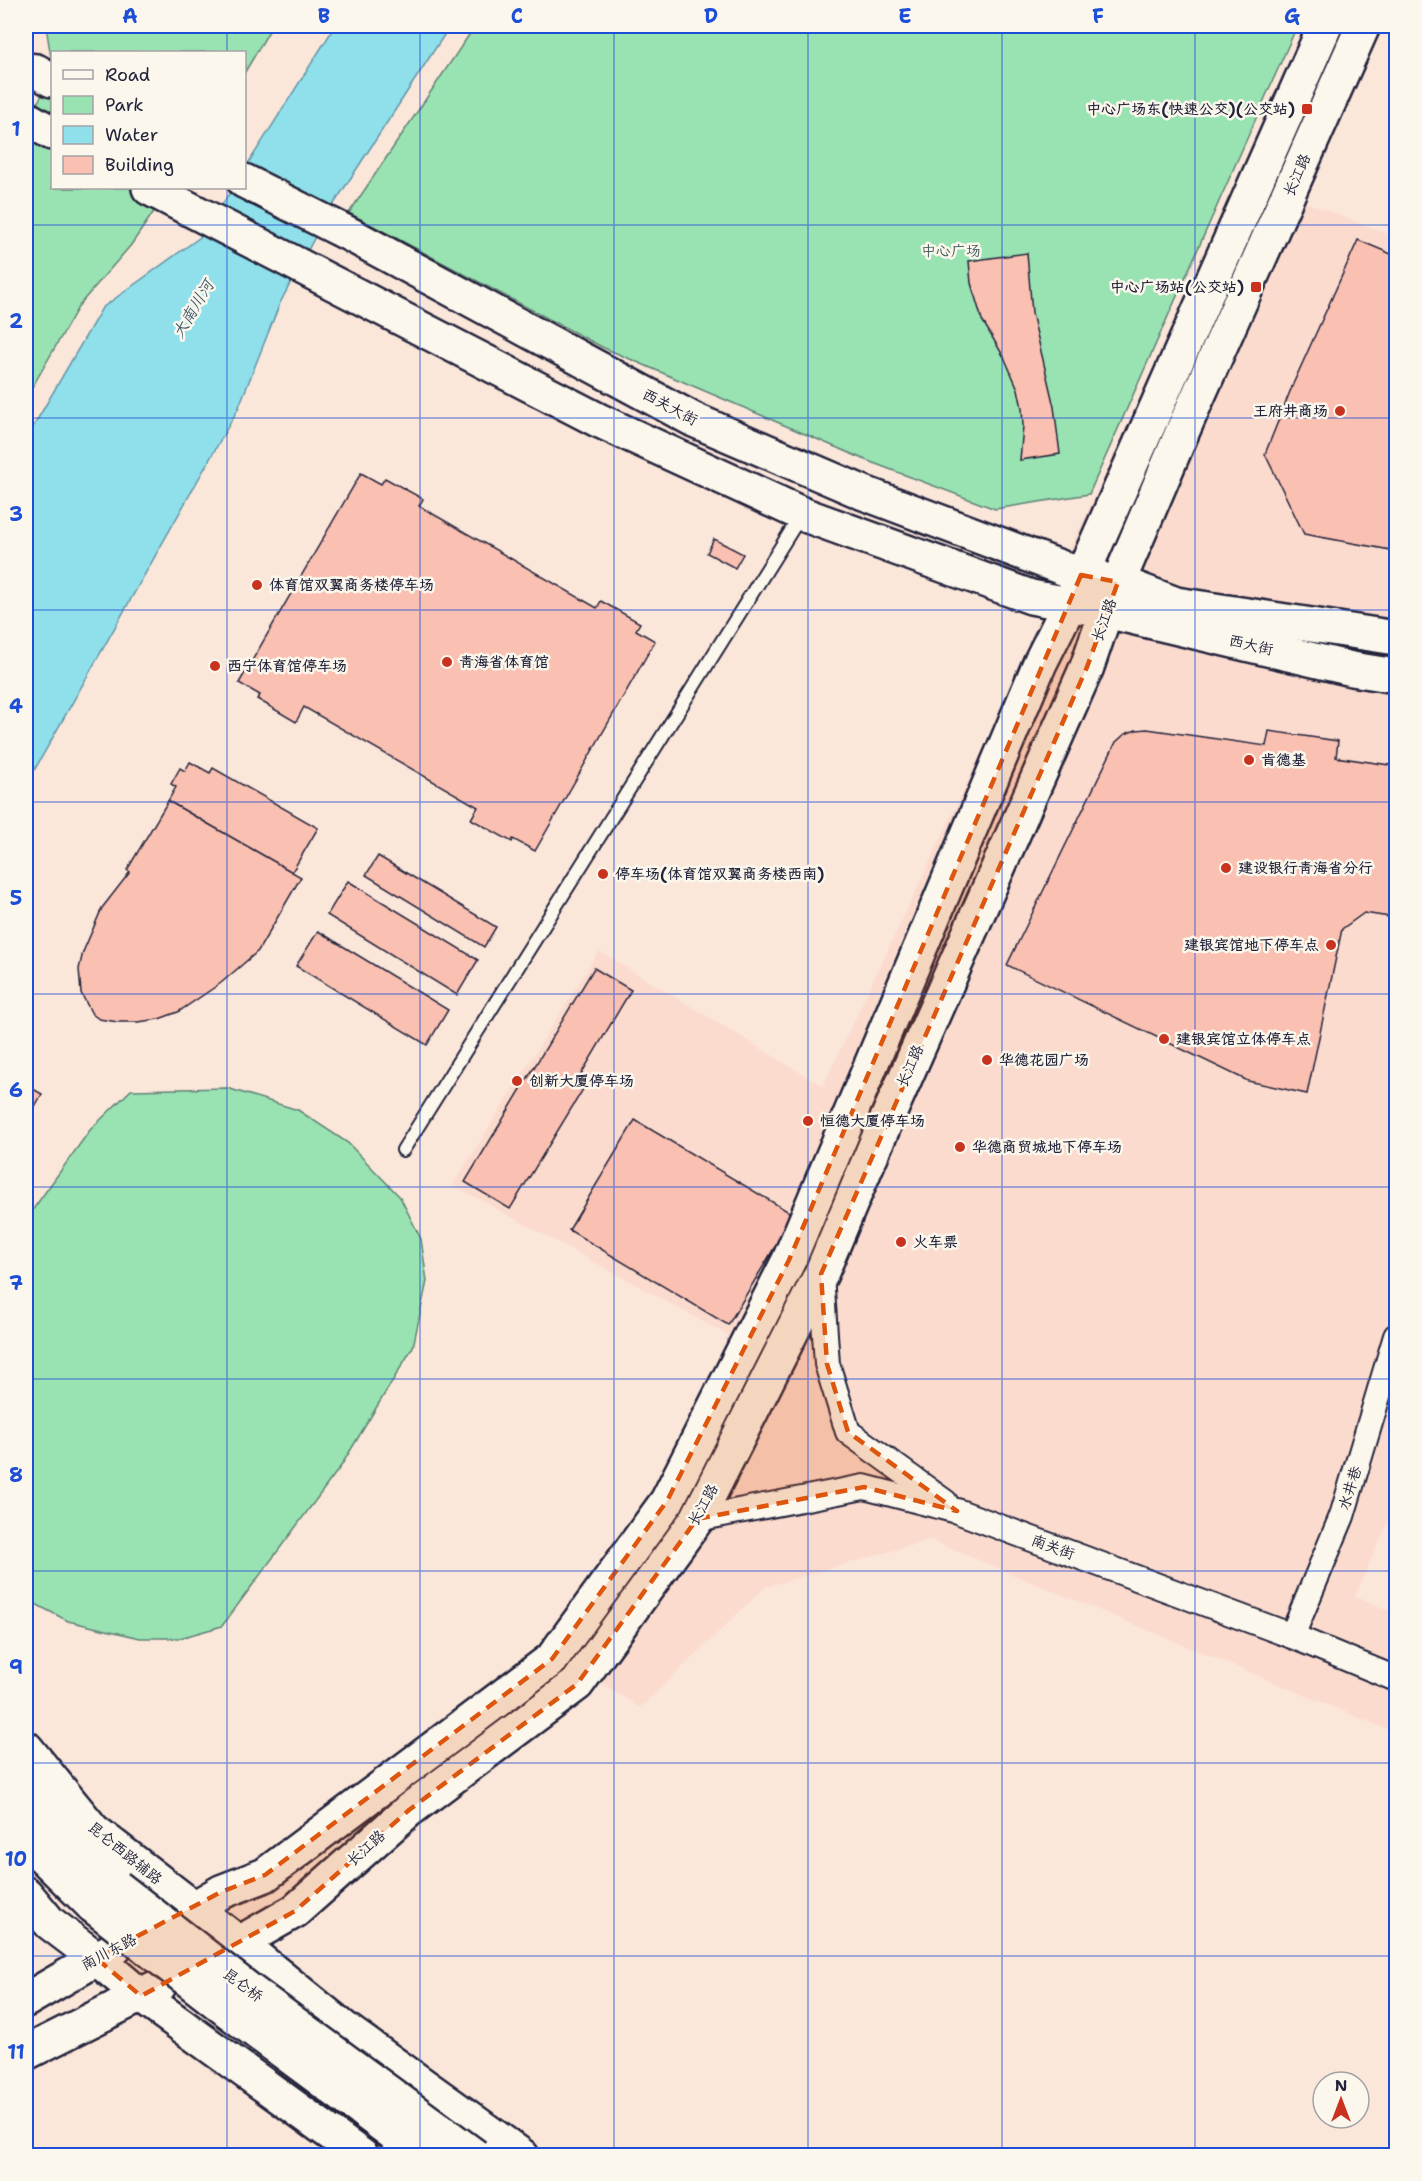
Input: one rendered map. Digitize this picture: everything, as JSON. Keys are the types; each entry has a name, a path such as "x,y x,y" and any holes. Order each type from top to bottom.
{"main road":[{"path":"194,1908 221,1892 265,1875 552,1659 667,1501 789,1260 1040,663 1069,604 1325,26"},
{"name":"长江路","path":"141,1996 295,1911 409,1810 577,1684 697,1519 821,1274 875,1146 1087,666 1112,597 1189,417 1363,26"},
{"path":"26,70 36,71 51,79"},
{"path":"26,118 51,133"},
{"name":"西关大街","path":"246,182 351,235 694,420 864,493 1081,575 1112,597"},
{"path":"150,189 598,420 802,514 1031,597 1069,604 1112,597"},
{"name":"西大街","path":"1112,597 1176,604 1396,638"},
{"name":"西大街","path":"1112,597 1352,669 1396,676"},
{"name":"昆仑西路辅路","path":"26,1748 93,1830 240,1943 345,2029 522,2156"},
{"name":"昆仑桥","path":"26,1797 117,1887 249,1990 475,2156"},
{"name":"昆仑桥","path":"26,1840 93,1906 228,2012 424,2156"},
{"path":"26,1894 51,1923 141,1996 362,2156"},
{"name":"南川东路","path":"26,2000 96,1958 194,1908"},
{"path":"26,2053 141,1996"}],"street":[{"path":"821,1274 827,1364 848,1432 957,1511"},
{"name":"水井巷","path":"1292,1636 1342,1516 1396,1336"},
{"name":"南关街","path":"697,1519 864,1487 957,1511 1292,1636 1396,1679"}],"lane":[{"path":"403,1150 802,514"}],"highlighted area":[{"path":"1081,575 1118,582 1087,667 821,1274 827,1364 848,1432 957,1511 864,1487 697,1519 577,1684 409,1810 295,1911 141,1996 96,1958 221,1892 265,1875 552,1659 667,1501 789,1260"}],"shaded area":[{"path":"1242,178 1396,237 1396,1503 1355,1596 1396,1614 1396,1733 930,1540 765,1587 640,1708 569,1661 684,1505 766,1356 453,1185 599,951 823,1086 1014,685 1040,614"}],"green space":[{"path":"46,26 272,26 246,70 246,51 51,51 51,58"},
{"name":"中心广场","path":"475,26 1297,26 1089,494 995,509 868,461 602,347 349,213"},
{"path":"51,79 51,189 169,189 131,245 80,304 26,398 26,123"},
{"path":"227,1088 298,1110 348,1143 400,1197 421,1239 427,1281 413,1347 341,1466 222,1626 180,1638 140,1638 68,1621 26,1599 26,1219 90,1130 131,1090"}],"water":[{"name":"大南川河","path":"335,26 450,26 326,216 280,303 238,409 26,785 26,439 102,308 203,235 232,189 246,189 246,167"}],"building":[{"name":"王府井商场","path":"1358,240 1396,256 1396,551 1304,534 1265,454 1293,384"},
{"path":"1027,253 1032,313 1054,407 1060,454 1020,460 1023,426 1018,389 1004,357 982,320 971,283 969,261"},
{"name":"青海省体育馆","path":"361,473 381,484 385,478 423,499 419,506 597,608 601,601 640,623 636,630 655,641 535,851 513,839 512,842 471,819 478,807 304,707 296,722 257,699 260,695 239,683"},
{"path":"714,539 743,554 735,568 707,553"},
{"name":"建设银行青海省分行","path":"1147,729 1266,746 1269,731 1338,741 1336,757 1396,766 1396,918 1364,913 1342,929 1307,1094 1248,1081 1007,965 1116,742 1125,734"},
{"path":"190,762 210,773 213,768 318,828 292,872 168,801 176,787 171,784 180,768 185,771"},
{"path":"168,801 301,877 258,951 221,983 178,1012 159,1019 118,1022 99,1019 92,1014 81,993 79,969 83,952 102,908 130,872 127,870"},
{"path":"378,856 496,927 484,947 366,875"},
{"path":"348,881 478,960 457,995 327,915"},
{"path":"318,931 448,1010 427,1045 296,966"},
{"path":"594,968 631,990 577,1081 585,1086 510,1209 465,1182"},
{"path":"26,1085 42,1094 26,1122"},
{"path":"635,1120 794,1215 728,1325 569,1230"}],"place":[{"name":"中心广场东(快速公交)(公交站)","path":"1307,109"},
{"name":"中心广场站(公交站)","path":"1256,287"},
{"name":"王府井商场","path":"1340,411"},
{"name":"体育馆双翼商务楼停车场","path":"257,585"},
{"name":"青海省体育馆","path":"447,662"},
{"name":"西宁体育馆停车场","path":"215,666"},
{"name":"肯德基","path":"1249,760"},
{"name":"建设银行青海省分行","path":"1226,868"},
{"name":"停车场(体育馆双翼商务楼西南)","path":"603,874"},
{"name":"建银宾馆地下停车点","path":"1331,945"},
{"name":"建银宾馆立体停车点","path":"1164,1039"},
{"name":"华德花园广场","path":"987,1060"},
{"name":"创新大厦停车场","path":"517,1081"},
{"name":"恒德大厦停车场","path":"808,1121"},
{"name":"华德商贸城地下停车场","path":"960,1147"},
{"name":"火车票","path":"901,1242"}]}
